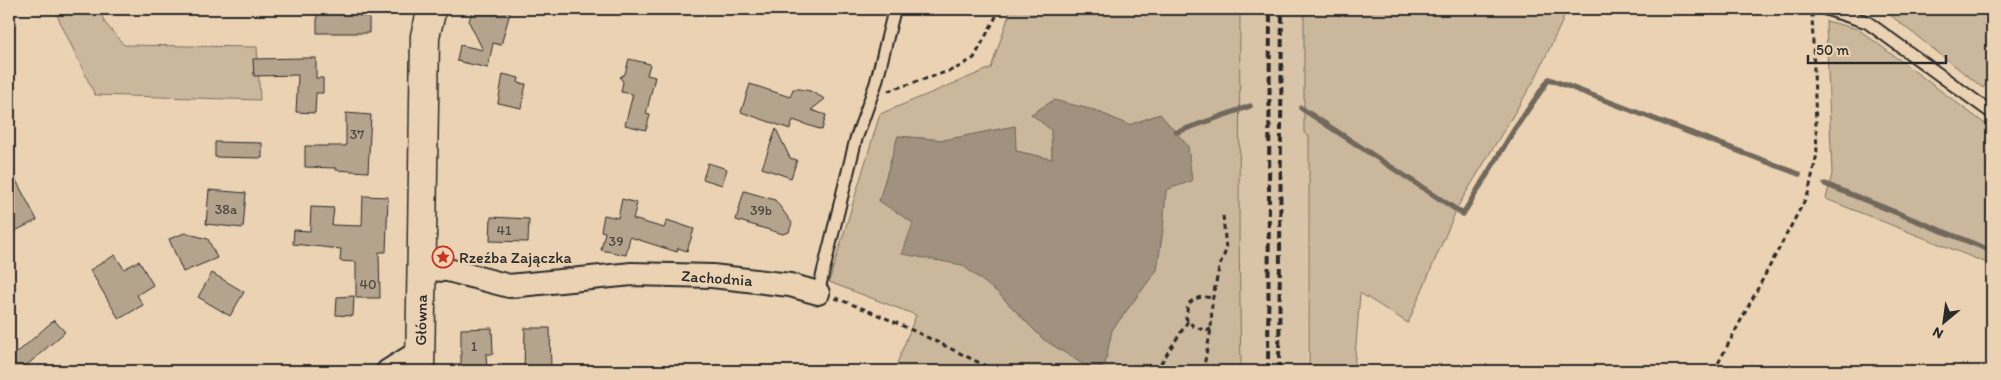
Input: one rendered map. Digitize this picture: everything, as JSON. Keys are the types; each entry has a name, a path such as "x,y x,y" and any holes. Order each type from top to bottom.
{"main road":[{"name":"Główna","path":"420,361 425,36 432,9"}],"street":[{"name":"Zachodnia","path":"422,269 448,270 509,286 632,274 712,276 790,285 818,293"},
{"path":"388,371 420,361"}],"lane":[{"path":"818,293 856,139 871,97 893,15 892,9"},
{"path":"1826,9 1866,22 1992,114"}],"path":[{"path":"871,97 955,70 974,58 1000,9"},
{"path":"1714,371 1808,194 1817,154 1812,9"},
{"path":"1203,371 1211,329 1213,298 1218,268 1226,250 1223,214"},
{"path":"818,293 864,309 917,332 996,371"},
{"path":"1211,329 1206,331 1193,326 1186,318 1188,304 1195,298 1205,296 1213,298"},
{"path":"1156,371 1188,321"}],"shaded area":[{"path":"54,9 99,9 105,23 124,45 257,47 260,100 95,95"},
{"path":"1011,9 1240,9 1239,234 1241,371 1094,371 894,371 916,315 829,282 880,114 991,68","holes":["1094,110 1129,125 1160,114 1166,190 1157,270 1112,330 1105,363 1094,371 1043,339 983,279 962,265 913,223 879,200 898,136 944,140 1015,126 1016,151 1052,159 1051,130"]},
{"path":"1240,9 1304,9 1304,133 1309,136 1307,371 1241,371 1239,234"},
{"path":"1304,9 1564,9 1563,20 1535,79 1458,206 1408,323 1360,293 1354,371 1309,371 1309,136 1304,133"},
{"path":"1886,9 1992,9 1992,76 1983,88 1885,11"},
{"path":"1826,21 1858,29 1992,129 1992,265 1826,199 1832,174"},
{"path":"1054,100 1094,110 1129,125 1160,114 1188,146 1192,181 1166,190 1157,270 1112,330 1105,364 1094,371 1043,339 998,293 962,265 902,254 913,223 879,201 898,136 944,140 1015,126 1016,151 1052,159 1051,130 1031,114"}],"building":[{"path":"317,9 360,9 360,16 369,16 369,33 317,33"},
{"path":"472,9 511,9 501,45 493,43 488,68 457,61 460,45 483,50 469,22"},
{"path":"316,58 316,78 323,78 323,93 316,93 315,113 296,112 298,75 254,76 253,59"},
{"path":"629,59 650,64 647,75 655,77 646,114 650,115 646,130 625,125 633,94 621,92 623,82 620,77 625,74"},
{"path":"503,74 519,78 518,83 526,84 521,108 498,103"},
{"path":"750,84 790,97 793,89 810,91 825,99 811,110 826,115 822,130 793,120 790,129 741,112"},
{"path":"346,113 371,115 368,172 305,167 305,146 346,146"},
{"path":"776,129 790,158 797,160 791,178 762,168"},
{"path":"215,142 262,143 262,158 215,157"},
{"path":"708,163 727,169 722,185 703,179"},
{"path":"9,167 37,220 9,234"},
{"path":"209,190 246,193 243,228 206,224"},
{"path":"744,191 775,200 792,223 789,232 783,234 736,220"},
{"path":"363,196 388,197 386,252 379,252 380,298 356,298 356,262 340,261 341,249 293,244 294,230 310,231 311,207 334,208 332,225 362,226"},
{"path":"622,199 637,203 633,219 664,228 667,220 694,229 687,251 678,248 677,252 630,237 626,255 601,250 605,232 601,231 604,215 618,218"},
{"path":"491,217 529,219 528,242 490,241"},
{"path":"185,233 208,239 217,258 183,272 169,239"},
{"path":"115,255 124,269 139,261 153,285 137,295 143,305 119,319 90,270"},
{"path":"212,273 244,292 230,316 198,297"},
{"path":"354,296 353,316 336,315 337,297"},
{"path":"54,320 65,332 20,371 9,371 9,360"},
{"path":"492,328 493,354 486,354 487,369 461,369 461,329"},
{"path":"525,328 550,328 551,371 524,371"}],"waterway":[{"path":"9,11 18,9"},
{"path":"1301,108 1463,214 1514,130 1549,79 1799,174"},
{"path":"1177,132 1250,106"},
{"path":"1825,184 1992,251"}],"railway":[{"path":"1268,371 1270,9"},
{"path":"1279,371 1282,9"}],"place":[{"name":"Rzeźba Zajączka","path":"443,257"}]}
